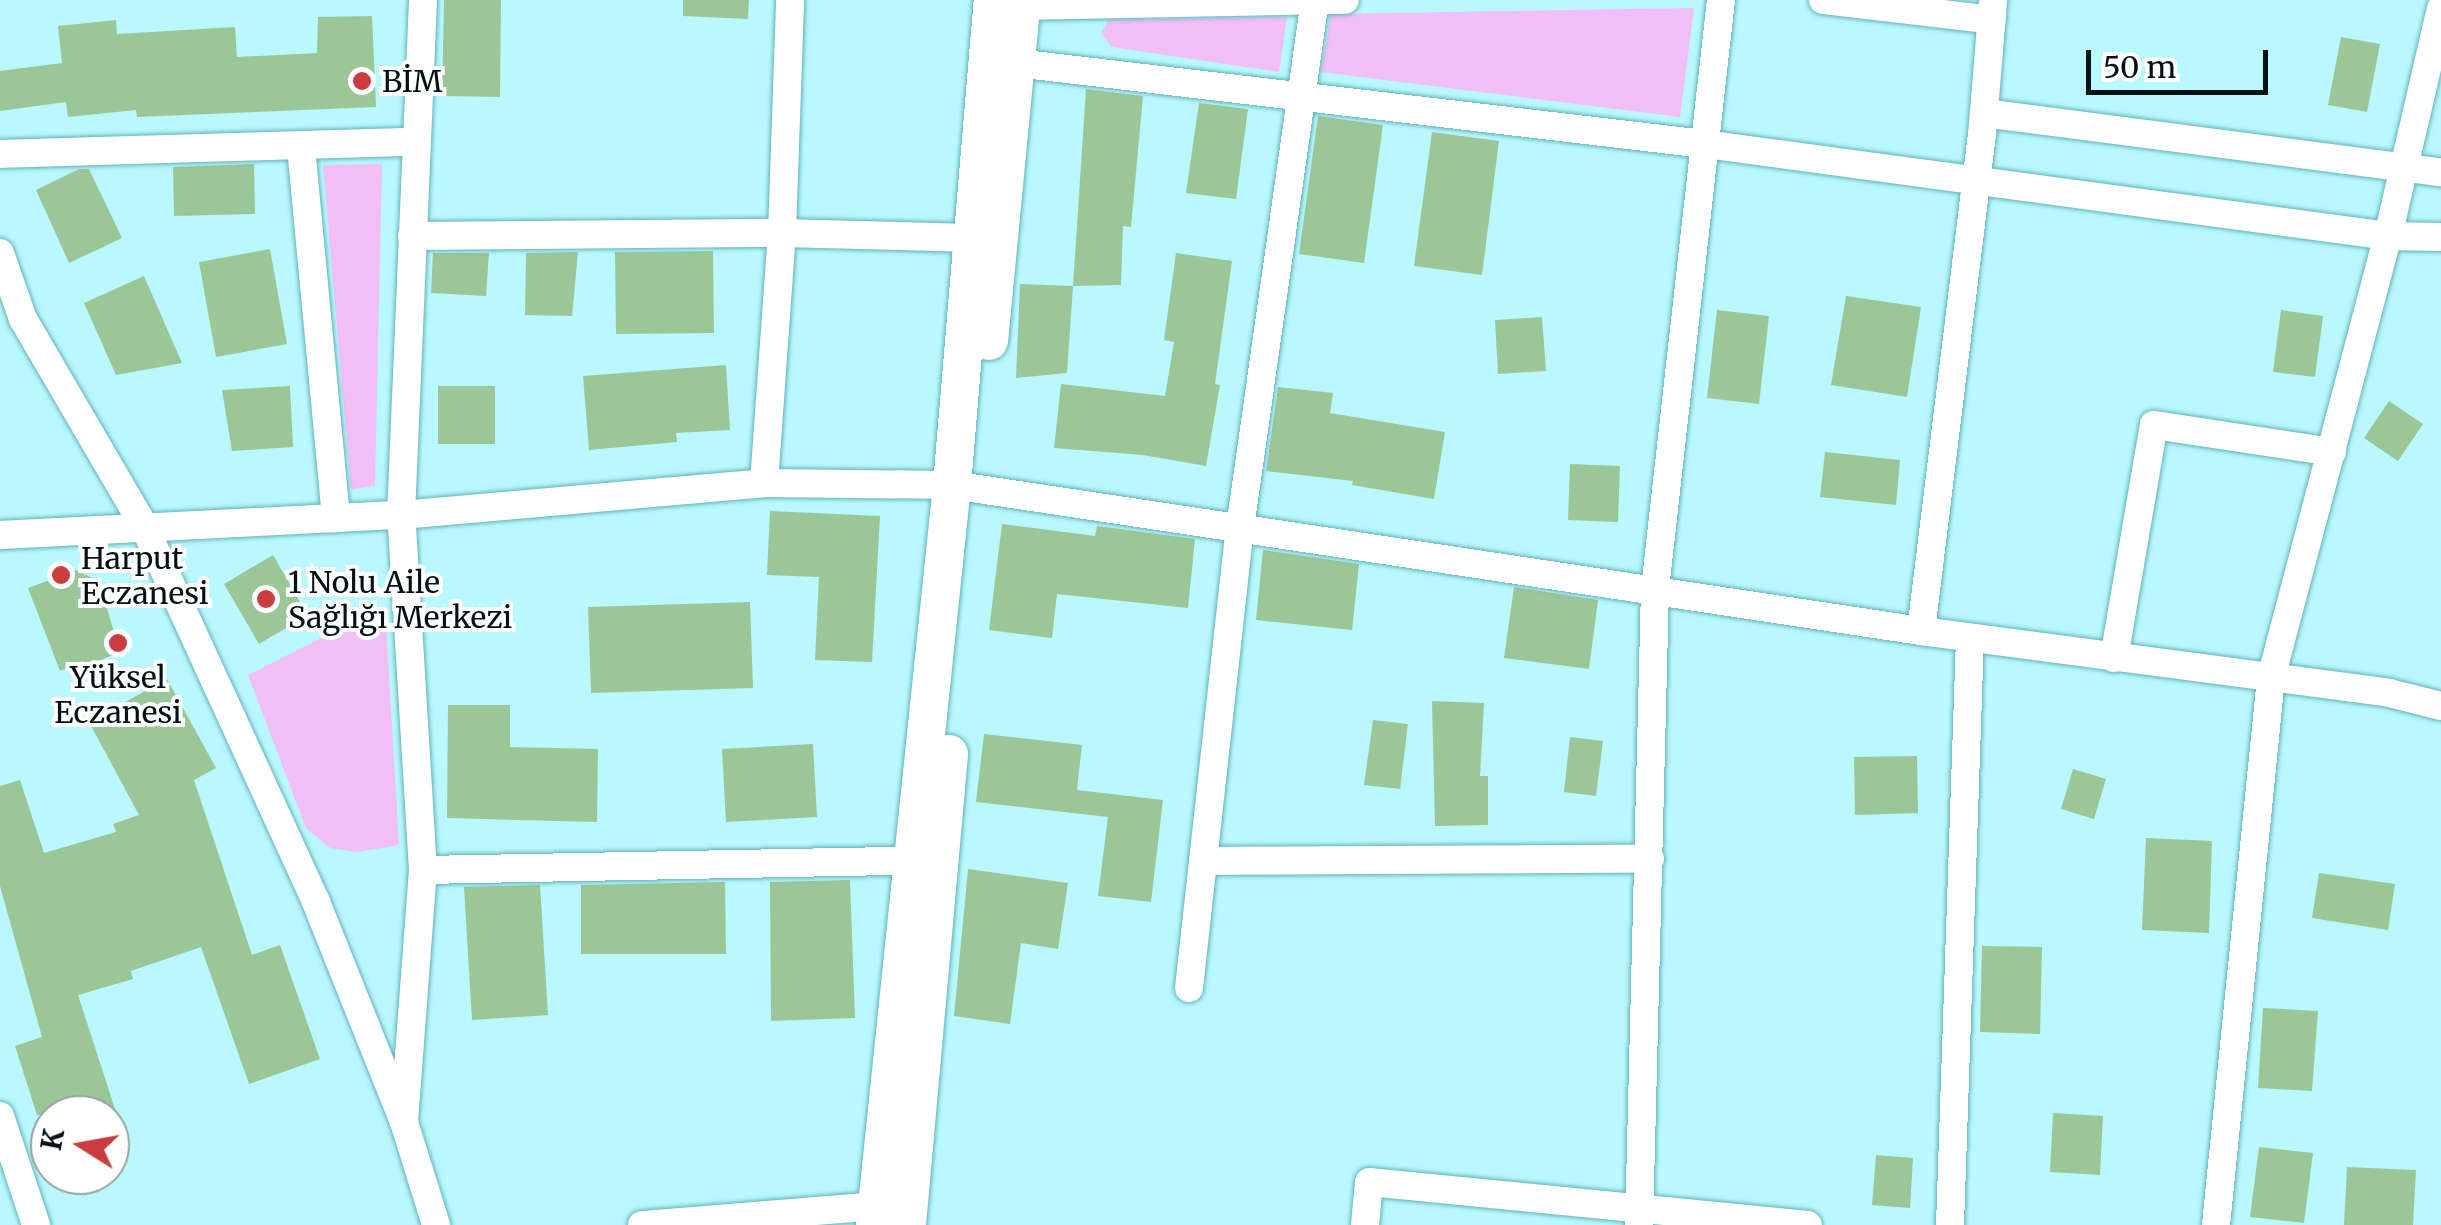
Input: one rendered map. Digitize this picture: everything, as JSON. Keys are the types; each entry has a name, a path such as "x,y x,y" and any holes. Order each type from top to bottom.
{"street":[{"path":"404,1122 423,870 401,515 423,0"},
{"path":"764,483 782,233 790,0"},
{"path":"1012,2 1345,0"},
{"path":"1639,1216 1654,588 1721,0"},
{"path":"1823,0 1992,10 1976,184 1921,631"},
{"path":"1189,988 1240,528 1315,1"},
{"path":"886,1218 964,486 1016,63 1012,2"},
{"path":"886,1218 911,861 964,486 972,238 1012,2"},
{"path":"2216,1225 2271,678 2388,236 2441,8"},
{"path":"1016,63 1704,144 1976,184 2388,236 2441,237"},
{"path":"1984,113 2441,172"},
{"path":"0,154 416,142"},
{"path":"301,146 336,518"},
{"path":"412,236 782,233 972,238"},
{"path":"0,253 23,320 144,526 316,902 404,1122 436,1225"},
{"path":"2114,658 2154,424 2332,452"},
{"path":"0,535 401,515 764,483 964,486 1921,631 2400,696 2441,706"},
{"path":"1950,1225 1970,638"},
{"path":"2400,696 2441,691"},
{"path":"1204,861 1650,859"},
{"path":"423,870 911,861"},
{"path":"0,1116 36,1225"},
{"path":"1365,1225 1369,1182 1639,1216 1808,1225"},
{"path":"642,1225 886,1218"}],"shaded area":[{"path":"1694,8 1680,117 1321,72 1331,14"},
{"path":"1287,17 1279,72 1112,47 1101,33 1109,20"},
{"path":"382,164 375,486 351,489 323,165"},
{"path":"385,606 399,845 357,852 330,848 306,828 248,675"}],"building":[{"path":"444,0 501,0 500,97 442,96"},
{"path":"683,0 749,0 748,19 683,16"},
{"path":"372,16 376,107 137,117 136,110 68,117 66,102 0,111 0,71 62,63 58,26 116,20 117,34 235,27 237,57 317,53 318,17"},
{"path":"2341,37 2380,44 2367,112 2328,105"},
{"path":"1086,89 1143,96 1131,227 1123,226 1121,285 1073,286"},
{"path":"1199,103 1248,109 1236,199 1186,193"},
{"path":"1318,116 1383,125 1364,263 1299,254"},
{"path":"1432,132 1499,141 1482,275 1414,266"},
{"path":"254,164 255,214 174,216 173,167"},
{"path":"79,169 89,169 122,238 69,263 36,190"},
{"path":"270,249 287,344 216,357 199,262"},
{"path":"713,251 714,333 616,334 615,252"},
{"path":"578,252 572,316 525,315 526,253"},
{"path":"433,253 489,253 486,296 431,293"},
{"path":"1176,253 1232,261 1215,384 1220,385 1206,466 1143,455 1054,448 1061,384 1165,396 1174,342 1164,340"},
{"path":"144,276 182,363 116,375 84,303"},
{"path":"1020,284 1073,286 1067,373 1016,378"},
{"path":"1846,296 1921,307 1907,397 1831,385"},
{"path":"1717,310 1769,316 1759,404 1707,398"},
{"path":"2281,310 2323,316 2315,377 2273,372"},
{"path":"1542,317 1546,371 1498,374 1495,320"},
{"path":"726,365 730,430 676,433 677,442 589,450 583,376"},
{"path":"290,386 293,447 232,451 222,390"},
{"path":"438,386 495,386 495,444 438,444"},
{"path":"1278,387 1333,393 1330,413 1445,432 1434,499 1352,485 1353,481 1266,471"},
{"path":"2389,401 2423,424 2398,461 2364,438"},
{"path":"1825,452 1900,460 1896,505 1820,497"},
{"path":"1570,464 1620,466 1618,522 1568,520"},
{"path":"770,511 880,516 872,662 815,660 819,577 767,575"},
{"path":"1002,524 1095,536 1097,526 1195,539 1188,608 1057,594 1052,638 989,630"},
{"path":"1263,550 1359,564 1352,630 1256,620"},
{"name":"1 Nolu Aile Sağlığı Merkezi","path":"273,555 308,615 259,644 224,584"},
{"path":"76,570 92,578 103,595 120,652 85,667 83,661 60,671 28,588"},
{"path":"1514,587 1598,600 1589,669 1504,658"},
{"path":"750,602 753,688 591,693 588,607"},
{"path":"167,679 216,768 194,780 252,955 280,945 320,1059 249,1084 201,947 131,971 133,979 78,995 110,1095 31,1095 15,1046 42,1037 0,886 0,786 20,780 44,853 116,832 113,824 139,815 89,722"},
{"path":"1432,701 1484,703 1480,776 1488,776 1488,825 1435,826"},
{"path":"448,705 510,705 510,747 598,749 597,822 447,818"},
{"path":"1373,720 1408,724 1400,789 1364,785"},
{"path":"984,734 1082,745 1077,790 1163,800 1151,902 1098,896 1108,817 976,802"},
{"path":"1570,737 1603,741 1596,796 1564,792"},
{"path":"813,744 817,817 726,822 722,749"},
{"path":"1917,756 1918,813 1855,815 1854,757"},
{"path":"2073,769 2106,779 2094,819 2061,809"},
{"path":"2146,838 2212,841 2209,933 2142,930"},
{"path":"968,869 1068,883 1058,949 1021,943 1010,1024 954,1016"},
{"path":"2319,873 2395,884 2388,930 2312,918"},
{"path":"850,880 855,1018 771,1021 770,882"},
{"path":"725,882 726,954 581,954 581,885"},
{"path":"540,885 548,1015 472,1020 464,887"},
{"path":"1982,946 2042,947 2040,1034 1980,1032"},
{"path":"2263,1008 2318,1011 2312,1091 2258,1088"},
{"path":"2053,1113 2103,1116 2100,1175 2050,1172"},
{"path":"2259,1147 2313,1153 2304,1223 2250,1217"},
{"path":"1876,1155 1913,1158 1910,1208 1872,1205"},
{"path":"2347,1167 2416,1170 2413,1225 2344,1225"}],"place":[{"name":"BİM","path":"362,81"},
{"name":"Harput Eczanesi","path":"61,575"},
{"name":"1 Nolu Aile Sağlığı Merkezi","path":"266,599"},
{"name":"Yüksel Eczanesi","path":"118,643"}]}
